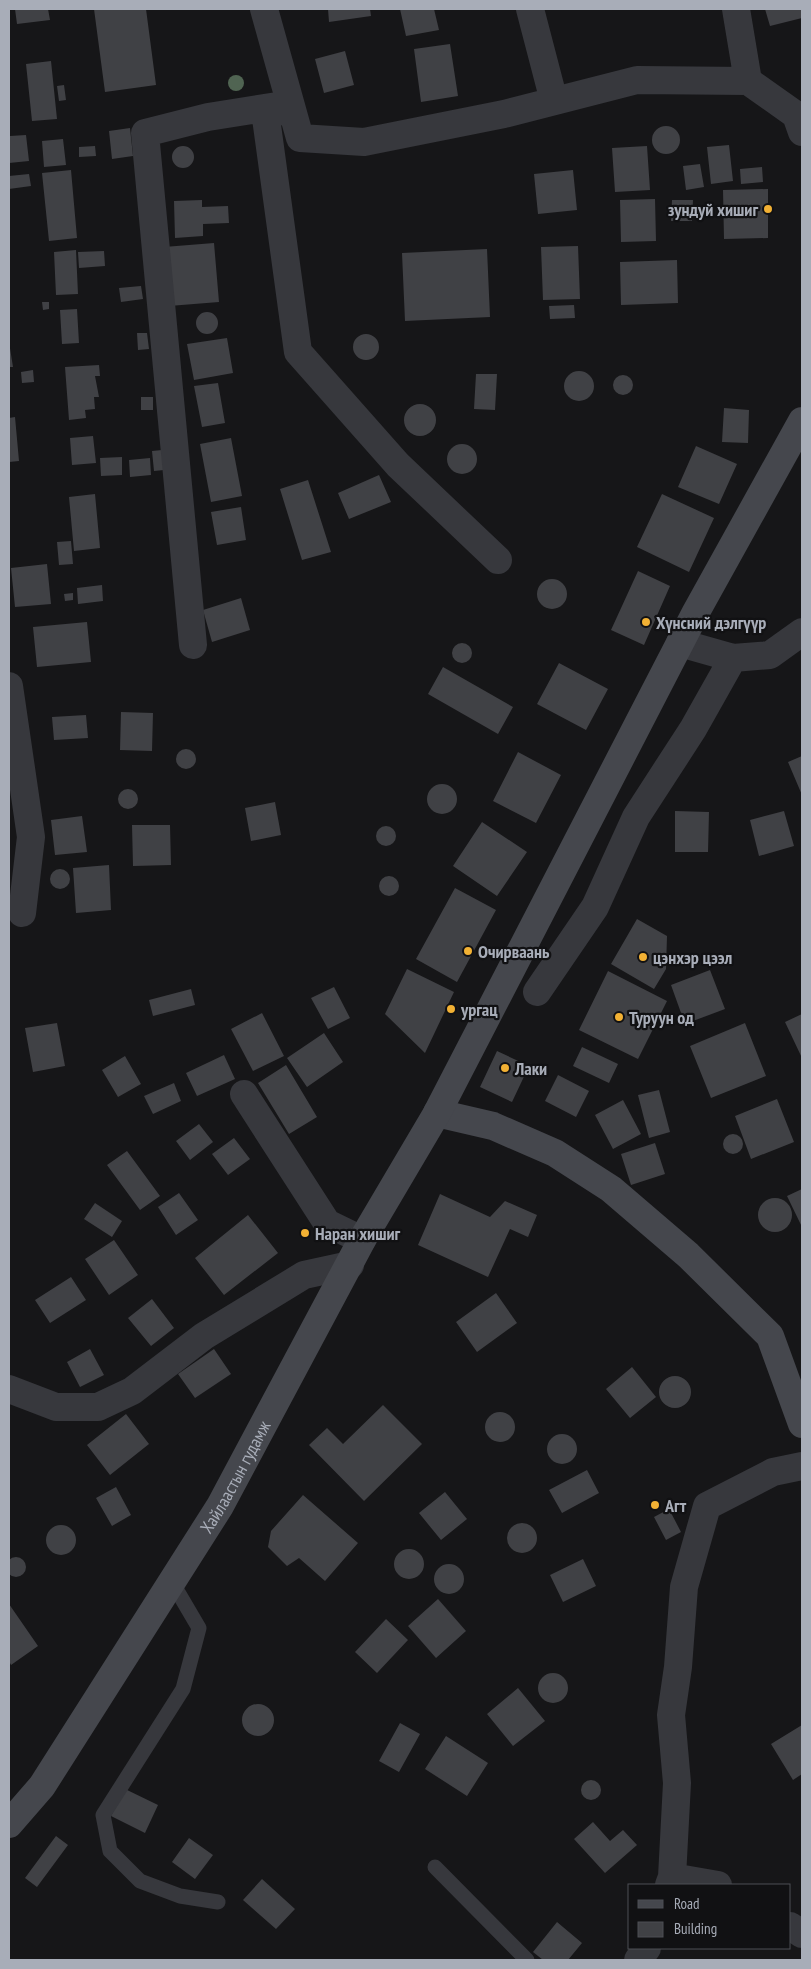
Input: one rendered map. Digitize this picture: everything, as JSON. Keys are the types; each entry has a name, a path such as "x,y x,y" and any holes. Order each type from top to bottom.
{"main road":[{"name":"Хайлаастын гудамж","path":"9,1824 42,1786 220,1506 362,1240 437,1113 680,643 802,421"},
{"path":"437,1113 493,1126 555,1153 611,1189 688,1255 770,1336 802,1424"}],"street":[{"path":"264,9 300,138 364,142 504,114 637,80 748,81 796,115 802,132"},
{"path":"530,9 554,101"},
{"path":"736,9 748,81"},
{"path":"290,104 266,118 298,352 398,464 498,560"},
{"path":"193,645 145,133 208,117 290,104"},
{"path":"680,643 733,658 770,654 802,632"},
{"path":"537,992 595,907 636,817 693,729 733,658"},
{"path":"9,686 31,837 22,913"},
{"path":"244,1094 327,1224 362,1240"},
{"path":"9,1389 56,1407 98,1407 132,1391 204,1336 304,1275 350,1265"},
{"path":"706,1884 671,1881 677,1782 672,1715 684,1587 707,1506 773,1472 802,1466"},
{"path":"791,1927 802,1934"},
{"path":"638,1960 647,1949"}],"lane":[{"path":"172,1582 199,1628 183,1689 102,1815 110,1851 140,1881 180,1896 218,1902"},
{"path":"435,1867 527,1960"}],"building":[{"path":"15,9 48,9 50,20 17,24"},
{"path":"94,9 146,9 156,85 105,92"},
{"path":"328,9 370,9 371,16 329,22"},
{"path":"400,9 434,9 439,30 406,36"},
{"path":"765,9 802,9 802,18 770,26"},
{"path":"450,44 458,96 421,102 414,49"},
{"path":"345,51 354,85 324,93 315,59"},
{"path":"51,61 57,119 32,121 26,64"},
{"path":"64,85 66,100 59,101 57,86"},
{"path":"666,126 676,130 680,140 676,150 666,154 656,150 652,140 656,130"},
{"path":"130,128 133,156 112,159 109,131"},
{"path":"26,135 29,161 9,163 10,136"},
{"path":"63,139 66,165 44,167 42,141"},
{"path":"729,145 733,181 711,184 707,147"},
{"path":"95,146 96,156 79,157 79,147"},
{"path":"183,146 191,149 194,157 191,165 183,168 175,165 172,157 175,149"},
{"path":"647,146 650,190 615,192 612,148"},
{"path":"700,164 704,187 686,190 683,166"},
{"path":"762,167 763,182 741,184 740,169"},
{"path":"71,170 77,238 49,241 42,173"},
{"path":"573,170 577,210 538,214 534,174"},
{"path":"29,174 31,186 9,189 9,176"},
{"path":"768,189 768,238 724,239 723,190"},
{"path":"655,199 656,241 621,242 620,200"},
{"path":"202,200 202,207 228,206 229,223 203,224 203,236 175,238 174,201"},
{"path":"672,200 693,200 692,221 671,221"},
{"path":"214,243 219,302 169,306 164,247"},
{"path":"578,246 580,299 543,300 541,247"},
{"path":"487,249 490,317 405,321 402,253"},
{"path":"76,250 78,294 56,295 54,252"},
{"path":"104,251 105,266 79,268 78,252"},
{"path":"677,260 678,303 621,305 620,262"},
{"path":"141,286 143,299 121,302 119,288"},
{"path":"42,302 49,302 49,309 43,310"},
{"path":"574,305 575,318 550,319 549,306"},
{"path":"77,309 79,343 62,344 60,310"},
{"path":"207,312 215,315 218,323 215,331 207,334 199,331 196,323 199,315"},
{"path":"137,333 147,333 149,349 138,350"},
{"path":"366,334 375,338 379,347 375,356 366,360 357,356 353,347 357,338"},
{"path":"227,338 233,373 194,380 187,344"},
{"path":"9,342 13,367 9,367"},
{"path":"99,365 100,376 95,376 99,397 94,397 95,409 85,410 86,418 69,420 65,367"},
{"path":"33,370 34,382 22,383 21,372"},
{"path":"579,371 590,375 594,386 590,397 579,401 568,397 564,386 568,375"},
{"path":"476,374 497,374 495,410 474,409"},
{"path":"619,375 627,375 633,381 633,389 627,395 619,395 613,389 613,381"},
{"path":"218,383 225,423 202,427 194,386"},
{"path":"141,397 153,397 153,410 141,410"},
{"path":"420,404 431,409 436,420 431,431 420,436 409,431 404,420 409,409"},
{"path":"724,408 749,410 748,443 722,442"},
{"path":"15,417 19,461 9,462 9,418"},
{"path":"93,436 96,463 72,465 70,438"},
{"path":"231,438 242,496 211,502 200,444"},
{"path":"462,444 473,448 477,459 473,470 462,474 451,470 447,459 451,448"},
{"path":"696,446 737,464 719,504 678,487"},
{"path":"162,450 164,470 154,471 152,451"},
{"path":"122,457 122,475 101,476 100,458"},
{"path":"150,458 151,475 130,477 129,460"},
{"path":"379,475 391,502 349,519 338,493"},
{"path":"308,480 331,552 302,560 280,489"},
{"path":"95,494 100,548 74,551 69,497"},
{"path":"662,494 714,518 689,572 637,547"},
{"path":"241,507 246,540 217,545 211,512"},
{"path":"71,541 73,564 59,565 57,542"},
{"path":"47,564 51,604 15,607 11,568"},
{"path":"638,571 670,586 644,645 611,630"},
{"path":"552,579 563,583 567,594 563,605 552,609 541,605 537,594 541,583"},
{"path":"102,585 103,601 78,604 77,588"},
{"path":"73,593 73,600 65,601 64,594"},
{"path":"241,598 250,630 212,642 203,610"},
{"path":"87,622 91,662 37,667 33,627"},
{"path":"458,643 466,643 472,649 472,657 466,663 458,663 452,657 452,649"},
{"path":"559,663 608,689 586,730 537,704"},
{"path":"443,667 513,707 498,734 428,694"},
{"path":"121,712 153,713 152,751 120,750"},
{"path":"86,715 88,738 54,740 52,717"},
{"path":"182,749 190,749 196,755 196,763 190,769 182,769 176,763 176,755"},
{"path":"518,752 561,775 536,823 493,801"},
{"path":"802,756 802,795 788,762"},
{"path":"442,784 453,788 457,799 453,810 442,814 431,810 427,799 431,788"},
{"path":"124,789 132,789 138,795 138,803 132,809 124,809 118,803 118,795"},
{"path":"275,802 281,835 251,841 245,808"},
{"path":"675,811 709,812 708,852 675,852"},
{"path":"784,811 794,846 759,856 750,820"},
{"path":"82,816 87,852 55,855 51,820"},
{"path":"482,822 527,852 497,896 453,866"},
{"path":"132,825 170,825 171,865 133,866"},
{"path":"382,826 390,826 396,832 396,840 390,846 382,846 376,840 376,832"},
{"path":"109,865 111,910 76,913 73,868"},
{"path":"56,869 64,869 70,875 70,883 64,889 56,889 50,883 50,875"},
{"path":"385,876 393,876 399,882 399,890 393,896 385,896 379,890 379,882"},
{"path":"455,888 496,910 457,982 416,959"},
{"path":"637,919 667,936 666,969 654,989 611,964"},
{"path":"407,969 454,992 425,1053 385,1014"},
{"path":"710,970 725,1009 685,1024 671,985"},
{"path":"608,971 667,1001 638,1059 579,1030"},
{"path":"334,987 350,1018 328,1029 311,998"},
{"path":"191,989 195,1005 153,1016 149,1000"},
{"path":"262,1013 284,1056 253,1071 231,1029"},
{"path":"802,1014 802,1058 785,1022"},
{"path":"57,1023 65,1066 33,1072 25,1028"},
{"path":"745,1023 766,1076 711,1098 690,1046"},
{"path":"324,1033 343,1062 307,1087 287,1058"},
{"path":"582,1047 618,1064 609,1083 573,1066"},
{"path":"497,1051 529,1066 512,1102 480,1087"},
{"path":"224,1055 235,1079 197,1096 186,1073"},
{"path":"125,1056 141,1084 118,1097 102,1070"},
{"path":"286,1065 317,1117 289,1134 258,1083"},
{"path":"558,1075 589,1091 576,1117 545,1101"},
{"path":"174,1083 181,1101 153,1114 144,1096"},
{"path":"659,1090 670,1132 649,1138 638,1095"},
{"path":"777,1099 794,1142 751,1159 735,1116"},
{"path":"623,1100 641,1134 613,1149 595,1115"},
{"path":"199,1124 213,1142 190,1160 176,1141"},
{"path":"729,1134 737,1134 743,1140 743,1148 737,1154 729,1154 723,1148 723,1140"},
{"path":"234,1138 250,1159 228,1175 212,1154"},
{"path":"655,1143 665,1174 631,1185 621,1154"},
{"path":"127,1151 160,1196 140,1210 107,1165"},
{"path":"802,1189 802,1227 787,1196"},
{"path":"179,1193 198,1220 176,1235 158,1207"},
{"path":"440,1194 490,1217 505,1201 537,1215 528,1237 510,1229 488,1277 418,1245"},
{"path":"775,1198 787,1203 792,1215 787,1227 775,1232 763,1227 758,1215 763,1203"},
{"path":"95,1203 122,1221 112,1237 84,1219"},
{"path":"248,1215 278,1253 224,1295 195,1258"},
{"path":"114,1240 138,1275 109,1295 85,1259"},
{"path":"71,1277 86,1300 50,1323 35,1300"},
{"path":"496,1293 517,1323 477,1352 456,1322"},
{"path":"152,1299 174,1328 151,1346 128,1318"},
{"path":"90,1349 104,1375 80,1387 67,1362"},
{"path":"214,1349 231,1374 195,1398 178,1374"},
{"path":"632,1367 656,1397 630,1418 606,1389"},
{"path":"675,1376 686,1381 691,1392 686,1403 675,1408 664,1403 659,1392 664,1381"},
{"path":"383,1405 422,1444 364,1501 309,1445 327,1428 343,1444"},
{"path":"500,1412 511,1416 515,1427 511,1438 500,1442 489,1438 485,1427 489,1416"},
{"path":"126,1414 149,1444 110,1475 87,1445"},
{"path":"562,1434 573,1438 577,1449 573,1460 562,1464 551,1460 547,1449 551,1438"},
{"path":"587,1470 599,1493 562,1513 549,1490"},
{"path":"116,1487 131,1515 112,1526 96,1498"},
{"path":"445,1492 467,1519 441,1540 419,1513"},
{"path":"303,1495 358,1543 325,1581 299,1558 287,1566 268,1547 271,1531"},
{"path":"669,1509 681,1532 666,1540 654,1517"},
{"path":"522,1523 533,1527 537,1538 533,1549 522,1553 511,1549 507,1538 511,1527"},
{"path":"61,1525 72,1529 76,1540 72,1551 61,1555 50,1551 46,1540 50,1529"},
{"path":"409,1549 420,1553 424,1564 420,1575 409,1579 398,1575 394,1564 398,1553"},
{"path":"16,1557 23,1560 26,1567 23,1574 16,1577 9,1574 6,1567 9,1560"},
{"path":"583,1559 596,1586 563,1602 550,1575"},
{"path":"449,1564 460,1568 464,1579 460,1590 449,1594 438,1590 434,1579 438,1568"},
{"path":"438,1599 466,1631 436,1658 408,1626"},
{"path":"9,1604 38,1646 11,1665 9,1661"},
{"path":"386,1619 408,1640 377,1673 355,1652"},
{"path":"553,1673 564,1677 568,1688 564,1699 553,1703 542,1699 538,1688 542,1677"},
{"path":"518,1688 545,1721 513,1746 487,1714"},
{"path":"258,1704 269,1709 274,1720 269,1731 258,1736 247,1731 242,1720 247,1709"},
{"path":"400,1723 420,1734 399,1772 379,1761"},
{"path":"802,1725 802,1774 793,1780 771,1744"},
{"path":"446,1736 488,1763 467,1796 425,1769"},
{"path":"587,1780 595,1780 601,1786 601,1794 595,1800 587,1800 581,1794 581,1786"},
{"path":"125,1789 158,1805 145,1833 111,1816"},
{"path":"593,1822 610,1841 623,1830 637,1845 605,1873 574,1839"},
{"path":"56,1836 68,1845 37,1887 25,1878"},
{"path":"189,1838 213,1855 195,1879 172,1862"},
{"path":"262,1879 295,1909 276,1929 243,1900"},
{"path":"557,1922 582,1943 568,1960 543,1960 533,1952"}],"place":[{"name":"зундуй хишиг","path":"768,209"},
{"name":"Хүнсний дэлгүүр","path":"646,622"},
{"name":"Очирваань","path":"468,951"},
{"name":"цэнхэр цээл","path":"643,957"},
{"name":"ургац","path":"451,1009"},
{"name":"Туруун од","path":"619,1017"},
{"name":"Лаки","path":"505,1068"},
{"name":"Наран хишиг","path":"305,1233"},
{"name":"Агт","path":"655,1505"}]}
